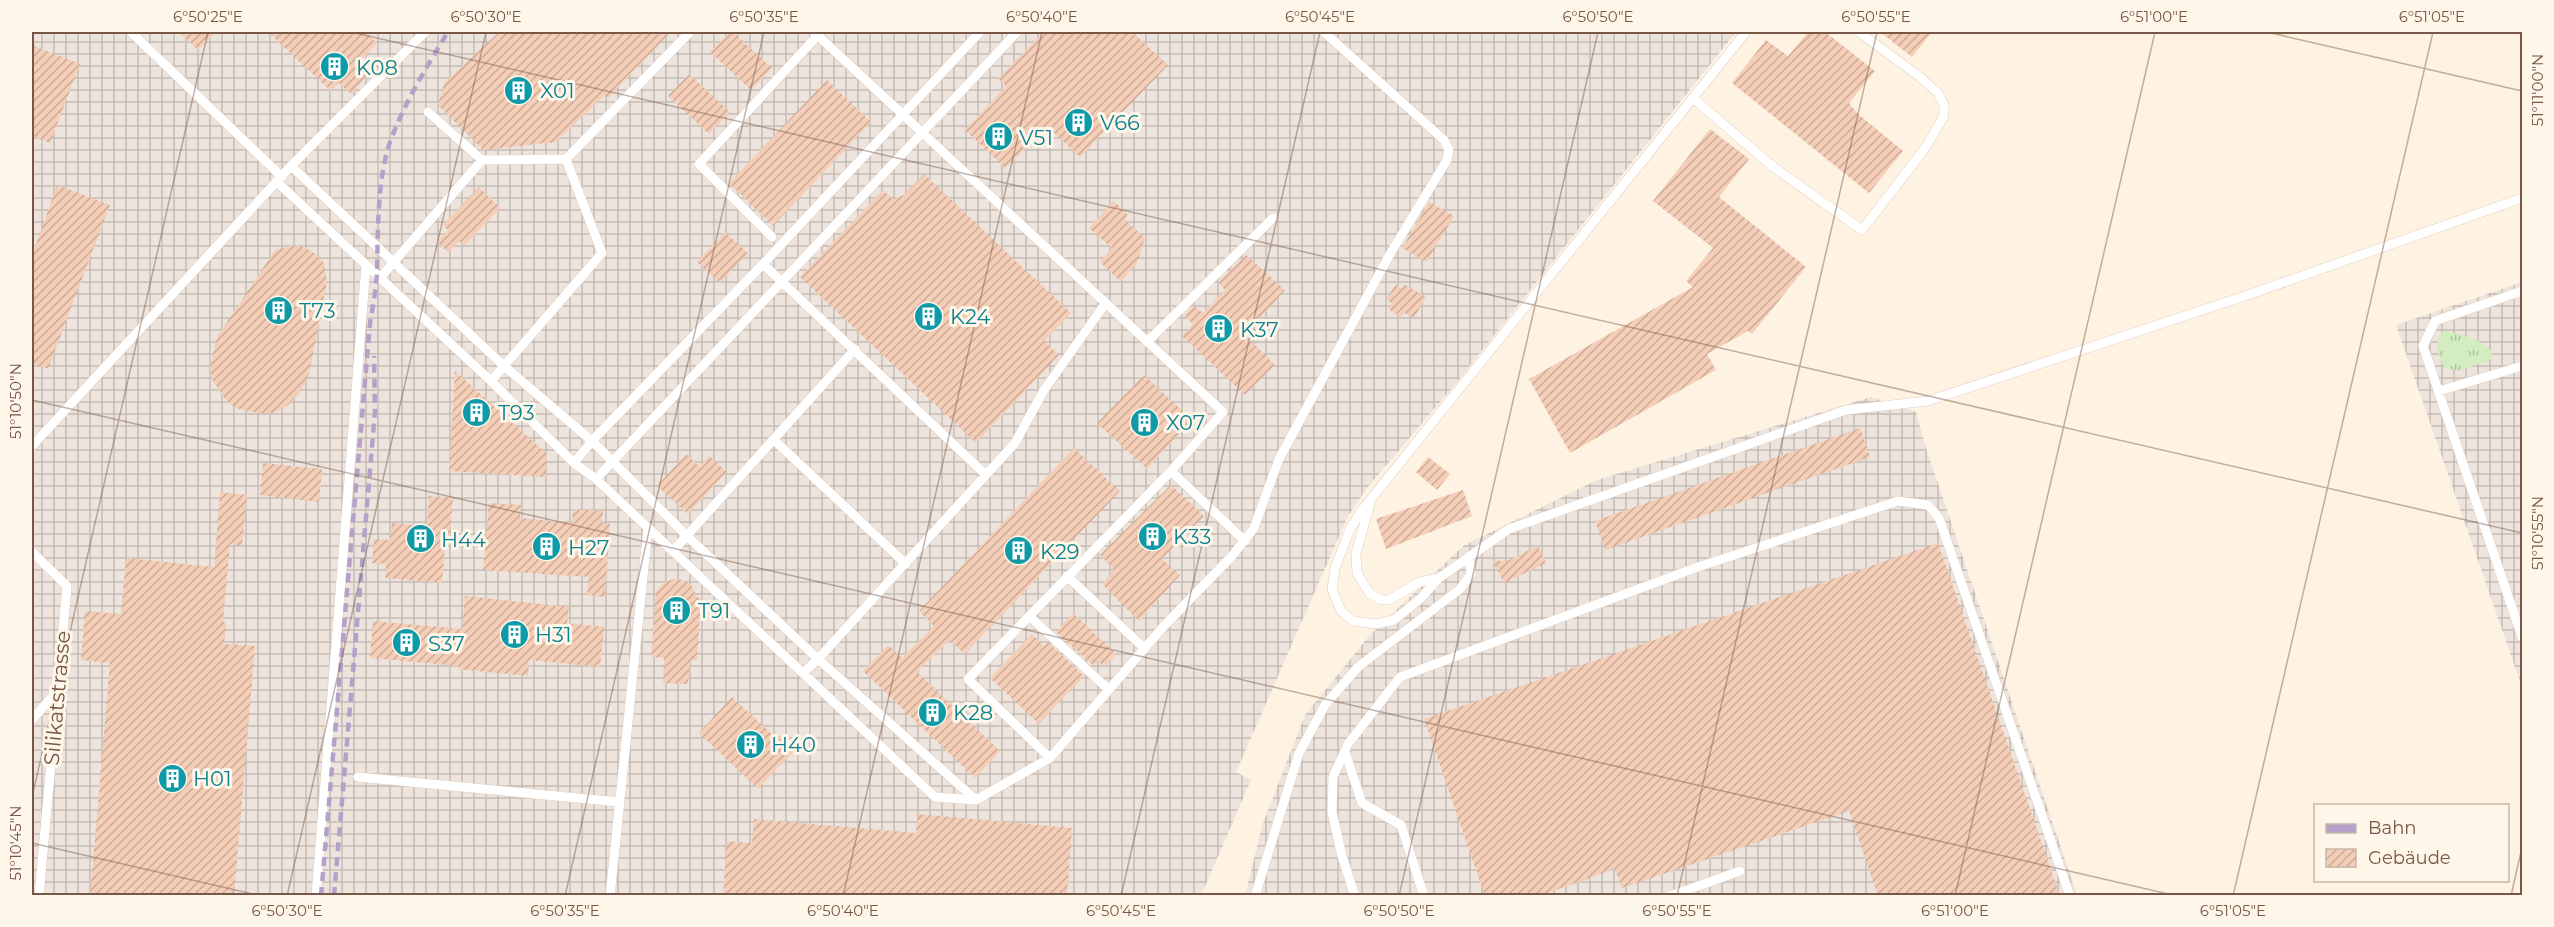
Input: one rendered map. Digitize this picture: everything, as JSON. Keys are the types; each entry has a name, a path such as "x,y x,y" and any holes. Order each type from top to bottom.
{"lane":[{"path":"131,32 366,265 491,381 574,463 596,479 935,797 976,800 1050,758 1144,648 1245,541 1254,528 1279,459 1389,254 1447,160 1449,150 1447,143 1324,32"},
{"path":"32,446 291,166 425,32"},
{"path":"428,112 482,160 566,159 690,32"},
{"path":"574,463 592,441 763,264 980,32"},
{"path":"596,479 1017,32"},
{"path":"1746,32 1350,529 1335,568 1332,589 1341,611 1353,621 1376,624 1394,620 1420,599 1439,578 1509,529 1846,410 1928,401 2248,295 2523,198"},
{"path":"1693,98 1772,166 1862,230 1926,147 1944,116 1944,105 1938,93 1859,32"},
{"path":"772,237 699,164 816,33 1223,412 1171,471 968,679 1050,758"},
{"path":"491,381 602,253 566,159"},
{"path":"380,278 482,160"},
{"path":"291,166 504,366 592,441 687,536 818,659 976,800"},
{"path":"1147,342 1273,218"},
{"path":"763,264 986,475"},
{"path":"316,896 366,265"},
{"path":"2523,291 2435,321 2423,346 2523,638"},
{"path":"803,673 906,564 1016,442 1044,390 1105,304"},
{"path":"673,551 855,349"},
{"path":"2439,392 2522,369"},
{"path":"774,440 906,564"},
{"path":"1171,471 1245,541"},
{"path":"1371,501 1356,553 1357,573 1369,593 1381,600 1389,600 1420,582 1439,578"},
{"path":"1355,896 1342,856 1332,812 1333,777 1348,744 1400,677 1698,567 1898,501 1928,505 1939,518 2070,896"},
{"path":"610,896 648,528"},
{"name":"Silikatstrasse","path":"32,552 68,586 39,896"},
{"path":"1255,896 1299,753 1325,705 1358,667 1460,589 1471,574 1469,556"},
{"path":"1067,576 1144,648"},
{"path":"1029,616 1108,689"},
{"path":"32,720 58,690"},
{"path":"1345,752 1362,803 1401,825 1424,896"},
{"path":"358,777 619,802"},
{"path":"1670,896 1740,871"}],"shaded area":[{"path":"32,32 1736,32 1452,388 1367,488 1348,516 1236,772 1251,780 1201,896 32,895"},
{"path":"2522,282 2522,687 2396,325"},
{"path":"1871,397 1916,412 1926,448 2077,895 1245,896 1262,826 1305,715 1369,636 1463,546 1597,480"}],"green space":[{"path":"2443,331 2479,342 2491,350 2493,355 2490,360 2458,371 2444,367 2438,349"}],"building":[{"path":"179,32 216,32 198,50"},
{"name":"K08","path":"268,32 365,32 377,43 359,62 371,72 351,94 339,83 331,91"},
{"name":"X01","path":"499,32 671,32 608,98 605,95 556,142 483,150 438,105 444,83"},
{"path":"730,32 733,32 772,68 751,90 710,52"},
{"name":"V66","path":"1043,32 1132,32 1168,65 1080,157 1048,127 1005,168 965,130 1006,86 998,79"},
{"path":"1808,32 1825,32 1875,71 1849,103 1858,114 1903,151 1869,193 1732,83 1766,40 1788,56"},
{"path":"1880,32 1932,32 1912,57"},
{"path":"32,45 80,64 50,143 32,136"},
{"path":"689,74 730,112 709,134 668,96"},
{"path":"827,80 871,122 773,226 729,183"},
{"path":"1710,129 1749,159 1719,197 1806,267 1752,334 1748,331 1707,354 1716,370 1570,453 1529,379 1693,287 1686,281 1713,248 1653,201"},
{"name":"K24","path":"924,174 1071,313 1044,341 1059,355 976,443 800,277 883,190 893,199 904,195"},
{"path":"57,185 110,205 48,369 32,363 32,256"},
{"path":"479,187 500,208 464,246 459,241 448,252 437,242 448,230 443,225"},
{"path":"1114,201 1128,215 1124,219 1145,238 1136,265 1121,282 1100,262 1112,248 1089,228"},
{"path":"1429,202 1454,216 1427,262 1402,248"},
{"path":"725,232 748,253 720,283 697,262"},
{"name":"T73","path":"296,245 312,251 324,263 327,282 309,374 300,392 288,405 274,413 259,413 235,408 225,399 213,381 210,368 217,337 275,250"},
{"name":"K37","path":"1246,255 1285,290 1245,335 1275,365 1245,395 1182,336 1193,324 1184,315 1194,306 1203,313 1225,290 1218,282"},
{"path":"1404,284 1426,297 1414,318 1404,313 1401,317 1388,309 1392,303 1386,300 1395,285 1401,288"},
{"name":"T93","path":"455,371 547,454 546,477 449,471"},
{"name":"X07","path":"1144,375 1192,420 1147,469 1097,423"},
{"path":"1860,428 1870,457 1605,550 1595,521"},
{"name":"K29","path":"1074,448 1120,491 965,654 949,640 917,672 1000,751 975,778 863,671 888,645 902,658 934,626 919,611"},
{"path":"686,454 699,466 709,456 727,472 688,514 657,486"},
{"path":"1428,457 1450,474 1437,490 1416,472"},
{"path":"263,463 322,469 319,502 260,495"},
{"name":"K33","path":"1171,485 1204,516 1162,559 1180,575 1139,621 1102,584 1114,570 1100,555"},
{"path":"1463,490 1472,516 1386,549 1376,519"},
{"name":"H01","path":"220,492 247,495 242,546 230,544 223,622 226,623 224,644 255,646 234,896 90,896 110,663 81,660 85,611 121,614 126,558 214,567"},
{"name":"H44","path":"429,496 453,498 449,548 445,548 442,583 385,578 386,564 372,563 374,539 390,540 392,523 427,526"},
{"name":"H27","path":"489,503 521,505 520,518 572,523 573,509 603,511 602,523 610,524 605,597 587,595 589,577 483,570"},
{"path":"1938,543 2060,896 1878,896 1849,811 1622,888 1615,869 1539,896 1485,896 1424,719"},
{"path":"1538,546 1546,563 1504,583 1492,559 1505,562"},
{"name":"T91","path":"673,579 683,580 691,585 697,597 701,599 697,660 690,660 688,684 663,683 664,658 651,657 656,592 662,584"},
{"name":"H31","path":"465,596 569,607 567,623 604,627 600,667 529,660 528,676 458,669 459,666 370,658 373,621 462,629"},
{"path":"1073,613 1116,654 1105,667 1098,661 1094,666 1056,632"},
{"path":"1032,634 1044,646 1048,642 1084,676 1039,724 990,678"},
{"name":"H40","path":"732,697 776,738 779,735 795,750 758,789 699,733"},
{"path":"918,814 1072,828 1067,896 723,896 727,841 752,843 754,819 916,833"}],"railway":[{"path":"321,896 370,323 377,279 382,175 389,145 401,116 446,35"},
{"path":"334,896 375,411 374,356"}],"place":[{"name":"K08","path":"335,67"},
{"name":"X01","path":"519,90"},
{"name":"V66","path":"1079,122"},
{"name":"V51","path":"998,137"},
{"name":"T73","path":"278,310"},
{"name":"K24","path":"929,316"},
{"name":"K37","path":"1219,329"},
{"name":"T93","path":"477,412"},
{"name":"X07","path":"1145,422"},
{"name":"K33","path":"1152,536"},
{"name":"H44","path":"420,539"},
{"name":"H27","path":"547,547"},
{"name":"K29","path":"1019,551"},
{"name":"T91","path":"677,610"},
{"name":"H31","path":"514,634"},
{"name":"S37","path":"407,643"},
{"name":"K28","path":"932,712"},
{"name":"H40","path":"750,744"},
{"name":"H01","path":"172,778"}]}
